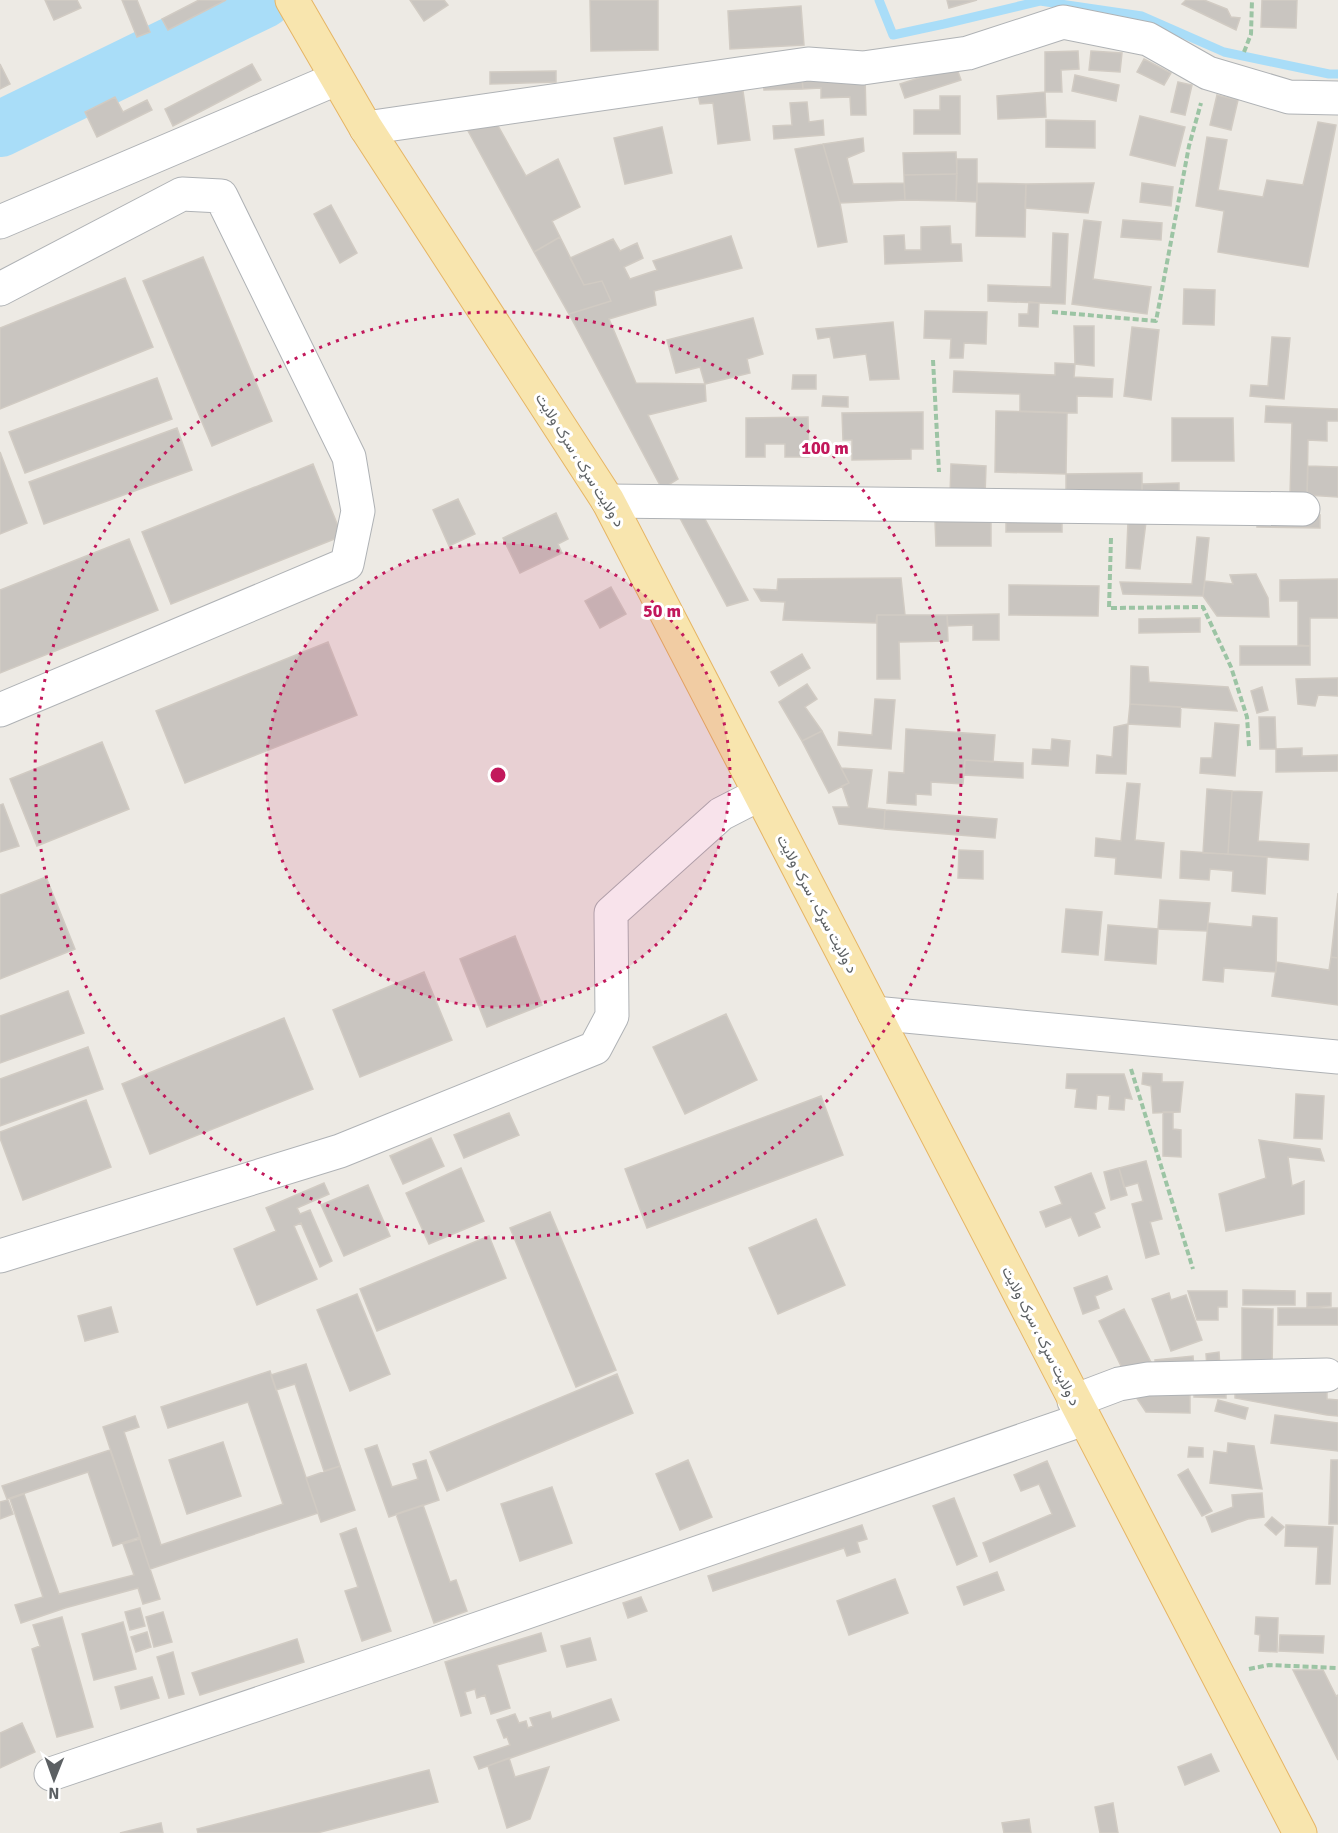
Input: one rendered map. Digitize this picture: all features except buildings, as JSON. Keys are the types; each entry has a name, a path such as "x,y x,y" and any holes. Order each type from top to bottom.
{"main road":[{"name":"د ولایت سړک ، سرک ولایت","path":"292,0 366,128 608,501 1300,1833"}],"street":[{"path":"366,128 808,64 863,68 968,53 1063,22 1148,39 1220,77 1289,97 1338,98"},
{"path":"0,222 336,79"},
{"path":"0,289 182,194 221,196 349,457 358,511 347,564 0,710"},
{"path":"608,501 1303,509"},
{"path":"0,1256 340,1151 596,1048 612,1016 612,914 721,814 760,794"},
{"path":"874,1013 1338,1057"},
{"path":"51,1774 429,1646 1079,1410 1119,1384 1148,1379 1327,1375"}],"path":[{"path":"1052,312 1156,321 1189,146 1220,77 1251,34 1252,0"},
{"path":"933,360 941,506"},
{"path":"1111,507 1109,608 1203,607 1231,667 1247,717 1249,746"},
{"path":"1121,1036 1192,1269"},
{"path":"1217,1675 1269,1665 1338,1668"}],"waterway":[{"path":"0,129 264,0"},
{"path":"879,0 893,35 1040,1 1142,16 1224,52 1338,74"}]}
